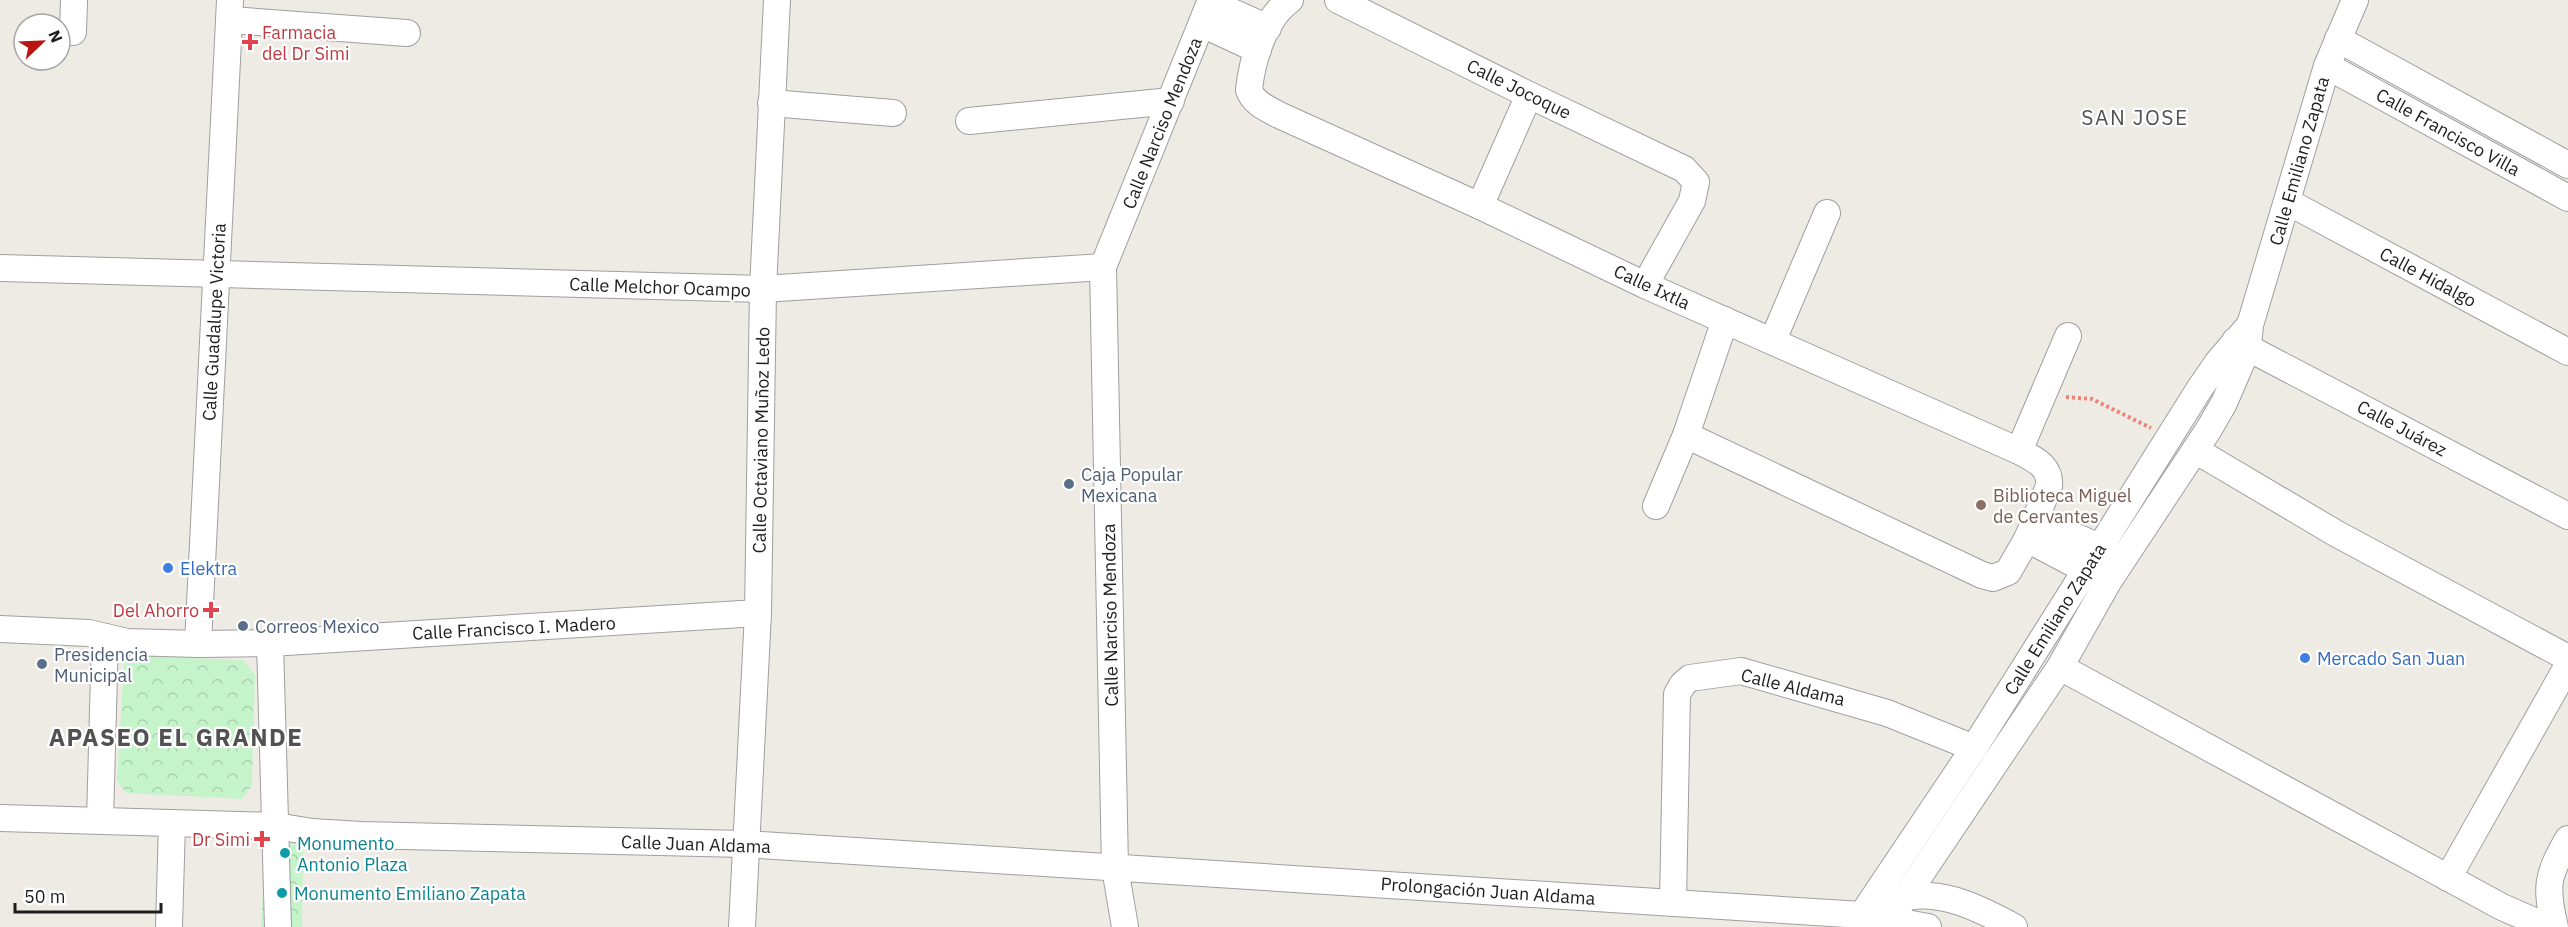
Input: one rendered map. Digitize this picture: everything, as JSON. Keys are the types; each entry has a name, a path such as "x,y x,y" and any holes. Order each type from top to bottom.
{"street":[{"path":"73,32 74,0"},
{"name":"Calle Octaviano Muñoz Ledo","path":"742,927 744,844 758,613 763,290 777,0"},
{"path":"1208,9 1263,39 1281,6 1290,0"},
{"name":"Calle Jocoque","path":"1338,0 1684,169 1696,182 1692,201 1645,285"},
{"name":"Calle Emiliano Zapata","path":"1876,922 1974,748 2195,450 2224,403 2288,202 2327,66 2355,0"},
{"name":"Calle Narciso Mendoza","path":"1125,927 1115,868 1103,267 1208,9"},
{"path":"230,10 407,33"},
{"name":"Calle Guadalupe Victoria","path":"198,644 230,10"},
{"name":"Calle Ixtla","path":"1263,39 1250,81 1251,96 1279,115 1645,285 1773,340 2039,462 2050,478 2032,529"},
{"name":"Calle Francisco Villa","path":"2338,39 2568,165"},
{"name":"Calle Francisco Villa","path":"2327,66 2568,198"},
{"path":"1480,207 1529,95"},
{"path":"969,122 1171,102"},
{"path":"771,103 893,112"},
{"name":"Calle Hidalgo","path":"2288,202 2568,352"},
{"path":"1773,340 1827,213"},
{"name":"Calle Melchor Ocampo","path":"0,268 763,290 1103,267"},
{"path":"1656,506 1686,435 1725,320"},
{"path":"2019,451 2068,336"},
{"name":"Calle Emiliano Zapata","path":"1907,896 2060,667 2105,572 2099,547 2200,388 2244,338"},
{"name":"Calle Juárez","path":"2244,338 2568,516"},
{"path":"1686,435 1983,575 1999,577 2008,572 2032,529"},
{"path":"2195,450 2337,534 2568,658"},
{"path":"2032,529 2099,547"},
{"path":"2032,529 2105,572"},
{"name":"Calle Francisco I. Madero","path":"0,629 89,633 127,642 270,643 758,613"},
{"path":"100,820 105,637"},
{"path":"270,643 278,927"},
{"path":"2448,878 2568,665"},
{"path":"2060,667 2448,878 2520,916 2548,927"},
{"name":"Calle Aldama","path":"1673,903 1677,694 1690,678 1742,671 1887,713 1974,748"},
{"name":"Calle Juan Aldama","path":"0,818 276,826 312,832 361,835 744,844 1115,868"},
{"path":"169,927 172,823"},
{"path":"2554,927 2547,895 2550,875 2568,839"},
{"name":"Prolongación Juan Aldama","path":"1115,868 1673,903 1928,927"},
{"path":"1876,922 1887,902 1907,896 1932,896 1976,907 2014,927"}],"path":[{"path":"2044,395 2092,399 2170,437"}],"green space":[{"path":"137,656 244,660 255,675 252,785 242,799 126,793 117,781 124,662"},
{"path":"266,837 303,839 302,927 261,927"}],"place":[{"name":"Farmacia del Dr Simi","path":"250,42"},
{"name":"Caja Popular Mexicana","path":"1069,484"},
{"name":"Biblioteca Miguel de Cervantes","path":"1981,505"},
{"name":"Elektra","path":"168,568"},
{"name":"Del Ahorro","path":"211,610"},
{"name":"Correos Mexico","path":"243,626"},
{"name":"Mercado San Juan","path":"2305,658"},
{"name":"Presidencia Municipal","path":"42,664"},
{"name":"Dr Simi","path":"262,839"},
{"name":"Monumento Antonio Plaza","path":"285,853"},
{"name":"Monumento Emiliano Zapata","path":"282,893"}],"district":[{"name":"SAN JOSE","path":"2135,117"},
{"name":"APASEO EL GRANDE","path":"176,737"}]}
